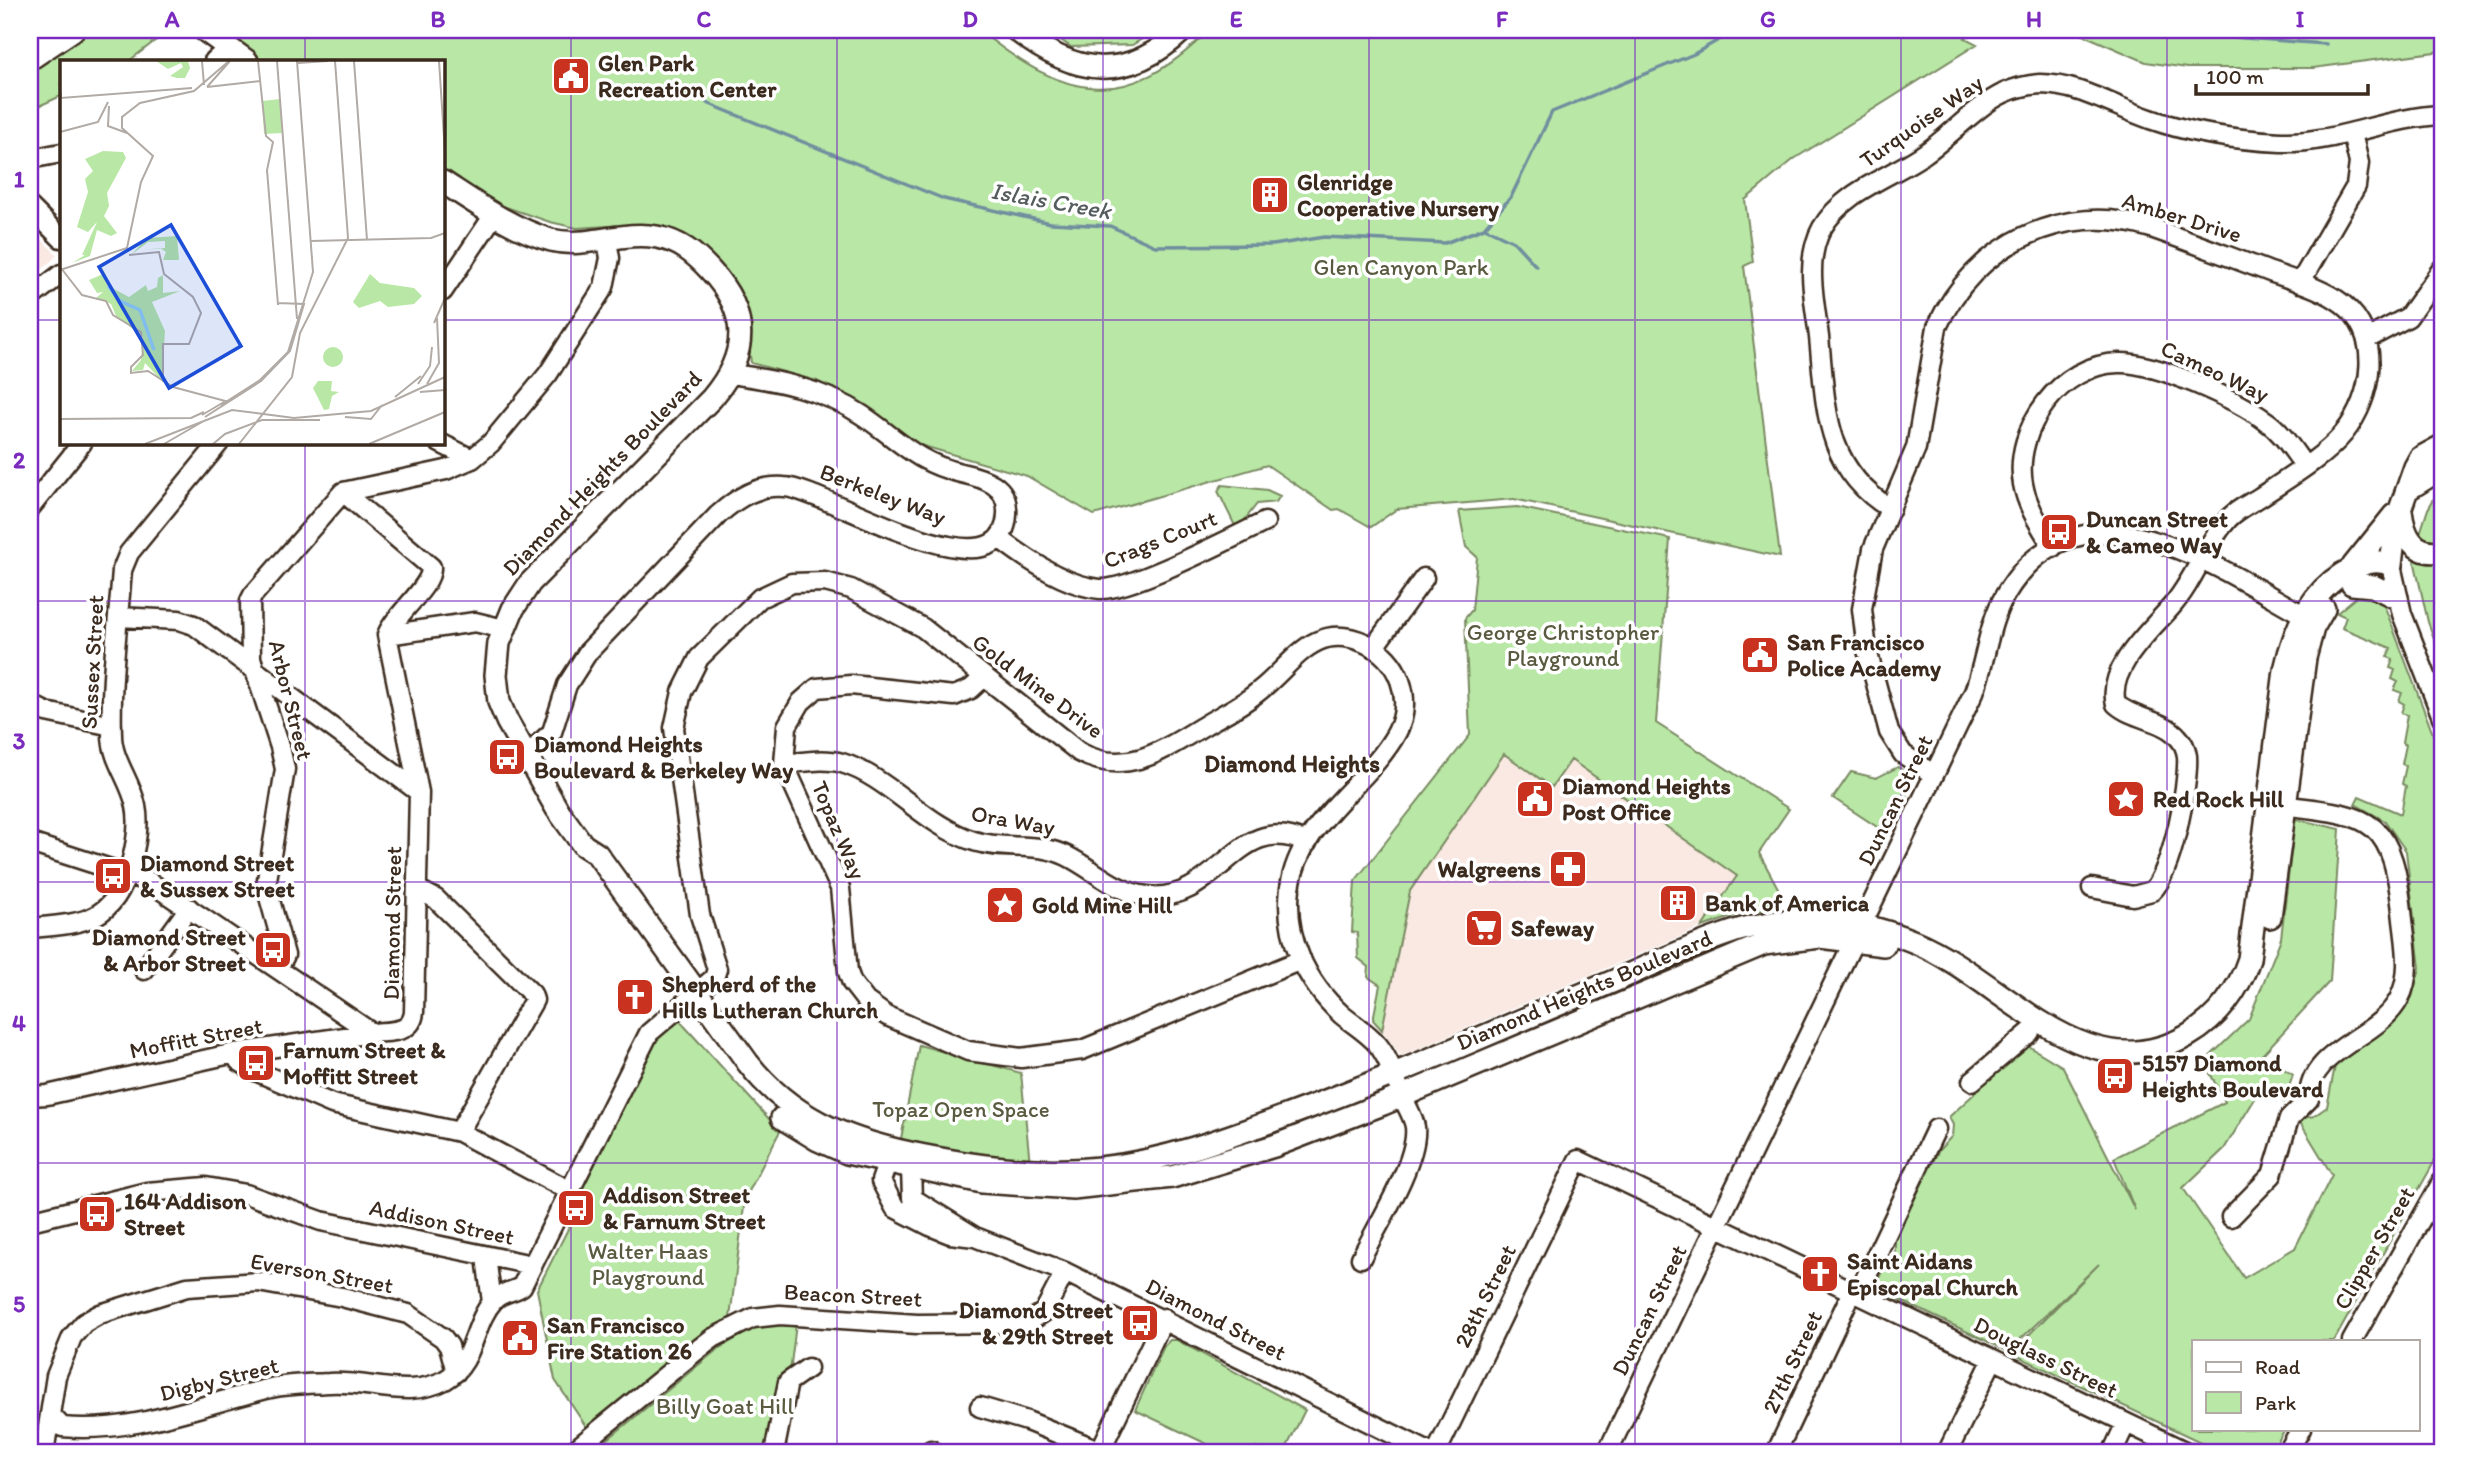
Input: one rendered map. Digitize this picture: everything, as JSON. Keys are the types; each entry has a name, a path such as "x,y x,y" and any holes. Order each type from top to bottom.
{"main road":[{"path":"30,38 43,30"},
{"path":"204,30 221,55 243,60"},
{"path":"1016,30 1053,56 1075,65 1100,67 1144,57 1165,46 1183,30"},
{"path":"30,59 73,31"},
{"name":"Diamond Heights Boulevard","path":"444,183 494,215 558,242 584,244 646,235 673,241 695,255 719,280 733,302 740,326 739,351 731,374 712,398 541,570 521,595 504,629 497,658 499,702 525,757 583,845 582,856 585,863 692,998 750,1087 777,1114 818,1140 901,1161 1025,1187 1097,1187 1145,1181 1230,1161 1402,1096 1746,950 1800,937 1858,932 1899,936 1942,956 2072,1041 2096,1049 2123,1053 2161,1047 2183,1039 2209,1020 2230,998 2245,972 2252,946 2310,619 2323,590 2375,561 2390,565"},
{"path":"2390,565 2393,536 2420,458 2442,436"},
{"path":"2420,458 2442,446"},
{"path":"2397,598 2374,586 2348,578 2404,501 2442,468"},
{"path":"2404,501 2403,528 2413,545 2427,552 2442,551"},
{"name":"Diamond Heights Boulevard","path":"901,1161 1048,1171 1119,1166 1192,1149 1393,1074 1734,931 1798,920 1841,921 1858,932 1937,967 2030,1032 2079,1059 2124,1067 2173,1058 2218,1031 2250,992 2263,963 2277,805"}],"street":[{"name":"Turquoise Way","path":"1891,509 1864,490 1852,476 1834,444 1828,419 1813,259 1821,230 1840,206 1924,154 1988,102 2022,86 2037,84 2066,88 2171,125 2265,141 2299,142 2442,115"},
{"path":"2300,283 2356,186 2359,163 2352,132"},
{"path":"30,159 60,153"},
{"path":"30,206 60,237"},
{"path":"444,290 494,215"},
{"name":"Amber Drive","path":"1934,775 1903,754 1889,732 1863,628 1867,569 1916,448 1932,346 1945,310 1984,261 2019,239 2066,222 2114,219 2154,229 2300,283 2345,305 2367,339"},
{"path":"343,492 446,470 472,459 511,421 580,327 604,287 608,273 607,241"},
{"path":"2092,888 2133,896 2152,891 2166,870 2178,824 2187,754 2176,734 2121,709 2115,701 2115,691 2132,651 2180,597 2230,517 2334,443 2361,403 2370,369 2367,339 2408,317 2442,269"},
{"path":"30,298 60,275"},
{"name":"Cameo Way","path":"2053,547 2025,494 2022,466 2027,442 2036,417 2055,392 2093,368 2130,363 2174,375 2264,419 2280,433 2304,465"},
{"name":"Berkeley Way","path":"525,757 552,732 567,685 588,652 718,514 742,496 769,487 799,488 923,540 978,548 999,538 1004,530 1008,508 1004,496 989,480 929,464 902,447 862,415 826,397 783,383 731,374"},
{"path":"30,508 81,444"},
{"name":"Sussex Street","path":"30,928 77,923 97,916 114,901 127,873 137,835 136,806 115,751 112,726 124,561 218,444"},
{"path":"442,444 472,459"},
{"path":"343,492 431,567 429,579 396,619 387,635"},
{"name":"Arbor Street","path":"278,969 285,955 267,893 266,878 285,769 249,647 253,594 343,492"},
{"name":"Crags Court","path":"999,538 1026,558 1073,582 1101,589 1132,582 1265,522"},
{"name":"Duncan Street","path":"1607,1453 1977,684 1991,630 2005,595 2026,568 2053,547 2081,536 2126,533 2151,537 2310,619"},
{"path":"2390,565 2397,598 2442,717"},
{"path":"1361,1258 1407,1168 1415,1128 1380,1047 1329,1003 1301,960 1294,940 1289,903 1295,869 1307,843 1387,746 1401,721 1404,694 1401,680 1394,667 1374,648 1424,578"},
{"name":"Gold Mine Drive","path":"692,998 714,978 717,969 700,915 674,728 690,674 710,645 760,598 792,583 825,582 851,589 923,628 1079,752 1102,762 1128,763 1158,753 1254,696 1300,649 1311,644 1335,638 1351,638 1374,648"},
{"path":"118,617 186,622 254,668 419,792"},
{"path":"387,635 475,622 504,629"},
{"name":"Diamond Street","path":"30,843 148,881 372,1033 405,1029 414,1017 419,792 387,635"},
{"name":"Topaz Way","path":"984,677 971,689 954,696 851,685 817,688 801,702 787,726 784,764 839,888 848,972 852,983 876,1010 910,1028 968,1051 1021,1059 1082,1050 1301,960"},
{"path":"30,704 46,712 112,726"},
{"name":"Ora Way","path":"784,764 823,761 851,767 960,836 977,842 1051,849 1121,889 1149,896 1180,892 1196,884 1260,837 1285,834 1307,843"},
{"path":"2231,1217 2272,1175 2289,1119 2309,1099 2309,1087 2320,1066 2390,1012 2400,998 2405,980 2407,961 2398,874 2388,842 2373,827 2352,817 2277,805"},
{"path":"417,889 436,899 532,994 534,1000 459,1132"},
{"path":"144,970 189,908"},
{"name":"Addison Street","path":"30,1221 147,1192 206,1186 246,1194 314,1219 532,1265 642,1044 661,1021 692,998"},
{"path":"1972,1081 2030,1032"},
{"name":"Moffitt Street","path":"30,1096 47,1095 235,1053 372,1033"},
{"path":"235,1053 239,1061 253,1070 332,1104 459,1132 569,1191"},
{"name":"27th Street","path":"1776,1453 1936,1129"},
{"name":"Douglass Street","path":"1578,1160 2189,1453"},
{"name":"28th Street","path":"1433,1453 1578,1160"},
{"name":"Diamond Street","path":"975,1237 950,1234 895,1208 881,1181 901,1161 917,1203 975,1237 1065,1272 1164,1318 1433,1453"},
{"name":"Clipper Street","path":"2353,1340 2442,1182"},
{"path":"486,1257 492,1303"},
{"path":"456,1372 473,1348 477,1331 492,1303 497,1297 522,1286 532,1265"},
{"name":"Beacon Street","path":"571,1453 713,1338 754,1318 807,1315 917,1324 1027,1323 1044,1312 1065,1272"},
{"name":"Everson Street","path":"46,1446 56,1421 61,1363 72,1337 84,1323 100,1314 187,1287 222,1282 258,1282 342,1297 408,1314 443,1338"},
{"path":"980,1407 1027,1421 1100,1452 1164,1318"},
{"path":"443,1338 463,1338 477,1331"},
{"path":"443,1338 449,1346 456,1372"},
{"path":"1947,1453 1993,1359"},
{"path":"774,1453 788,1382 808,1367"},
{"name":"Digby Street","path":"56,1421 130,1426 274,1387 335,1383 410,1390 424,1388 456,1372"},
{"path":"2112,1453 2126,1423"},
{"path":"2287,1453 2300,1430"}],"shaded area":[{"path":"30,227 57,255 30,282"},
{"path":"1504,754 1552,787 1571,760 1737,876 1702,927 1401,1056 1382,1030 1410,891"}],"green space":[{"path":"92,30 169,30 130,60 60,60 60,96 30,110 30,72"},
{"name":"Glen Canyon Park","path":"221,30 979,30 1010,54 1040,71 1068,83 1095,88 1122,85 1150,75 1179,57 1209,30 1995,30 1965,38 1977,44 1794,159 1745,200 1753,262 1744,266 1780,557 1514,499 1397,509 1371,527 1339,509 1333,510 1267,465 1094,515 1027,476 913,443 817,381 751,363 745,317 660,227 639,224 577,228 550,222 491,202 444,174 444,60 261,60"},
{"path":"1046,30 1157,30 1132,45 1071,47"},
{"path":"2072,30 2442,30 2442,51 2313,68 2187,68 2146,62"},
{"path":"1222,485 1267,490 1280,496 1276,502 1257,504 1243,522 1235,526 1218,491"},
{"path":"2442,485 2442,660 2428,622 2413,555 2428,509"},
{"name":"George Christopher Playground","path":"1517,507 1670,539 1656,723 1789,809 1759,853 1778,888 1779,907 1737,915 1702,927 1737,876 1571,760 1552,787 1504,754 1410,891 1382,1030 1373,1020 1380,985 1368,977 1369,967 1358,958 1357,933 1352,932 1355,881 1470,735 1465,618 1472,610 1477,557 1466,547 1459,511"},
{"path":"2361,593 2383,602 2442,758 2442,1148 2335,1340 2192,1340 2192,1430 2284,1430 2271,1453 2224,1453 2011,1353 2099,1264 2008,1351 1874,1288 1886,1263 1895,1262 1895,1237 1939,1150 1952,1136 1953,1125 1949,1117 1974,1094 1975,1083 2025,1044 2063,1067 2135,1210 2114,1158 2225,1102 2204,1062 2249,1019 2281,938 2295,819 2340,829 2330,981 2262,1055 2293,1075 2284,1102 2264,1084 2224,1149 2183,1188 2244,1278 2295,1248 2332,1175 2298,1119 2314,1116 2327,1107 2335,1066 2401,1014 2412,997 2420,968 2406,851 2385,821 2355,804 2359,796 2401,814 2406,786 2402,784 2406,766 2402,764 2406,745 2402,743 2407,715 2401,713 2404,704 2399,701 2402,693 2394,690 2398,682 2392,679 2395,670 2390,668 2393,659 2387,657 2391,648 2342,628 2346,617 2337,613"},
{"path":"1898,767 1909,775 1912,783 1888,834 1833,798 1851,772 1876,778"},
{"name":"Walter Haas Playground","path":"678,1019 780,1131 745,1199 730,1318 706,1330 587,1428 555,1380 537,1290 572,1221 575,1192 648,1045"},
{"name":"Topaz Open Space","path":"919,1045 1021,1073 1030,1164 900,1144"},
{"name":"Billy Goat Hill","path":"796,1324 790,1372 779,1379 765,1453 587,1453 602,1444 718,1349 756,1327"},
{"path":"1170,1340 1177,1340 1305,1410 1284,1453 1267,1453 1256,1448 1253,1453 1226,1453 1135,1410 1164,1346"}],"waterway":[{"name":"Islais Creek","path":"707,103 944,199 1051,223 1110,226 1155,246 1273,245 1324,237 1445,243 1484,228 1511,197 1552,112 1694,54 1736,30"},
{"path":"2179,30 2326,44"},
{"path":"1485,228 1514,242 1536,266"}],"place":[{"name":"Glen Park Recreation Center","path":"571,76"},
{"name":"Glenridge Cooperative Nursery","path":"1270,195"},
{"name":"Duncan Street & Cameo Way","path":"2059,532"},
{"name":"San Francisco Police Academy","path":"1760,655"},
{"name":"Diamond Heights Boulevard & Berkeley Way","path":"507,757"},
{"name":"Diamond Heights Post Office","path":"1535,799"},
{"name":"Red Rock Hill","path":"2126,799"},
{"name":"Walgreens","path":"1568,869"},
{"name":"Diamond Street & Sussex Street","path":"113,876"},
{"name":"Bank of America","path":"1678,903"},
{"name":"Gold Mine Hill","path":"1005,905"},
{"name":"Safeway","path":"1484,928"},
{"name":"Diamond Street & Arbor Street","path":"273,950"},
{"name":"Shepherd of the Hills Lutheran Church","path":"635,997"},
{"name":"Farnum Street & Moffitt Street","path":"256,1063"},
{"name":"5157 Diamond Heights Boulevard","path":"2115,1076"},
{"name":"Addison Street & Farnum Street","path":"576,1208"},
{"name":"164 Addison Street","path":"97,1214"},
{"name":"Saint Aidans Episcopal Church","path":"1820,1274"},
{"name":"Diamond Street & 29th Street","path":"1140,1323"},
{"name":"San Francisco Fire Station 26","path":"520,1338"}],"district":[{"name":"Diamond Heights","path":"1292,764"}]}
